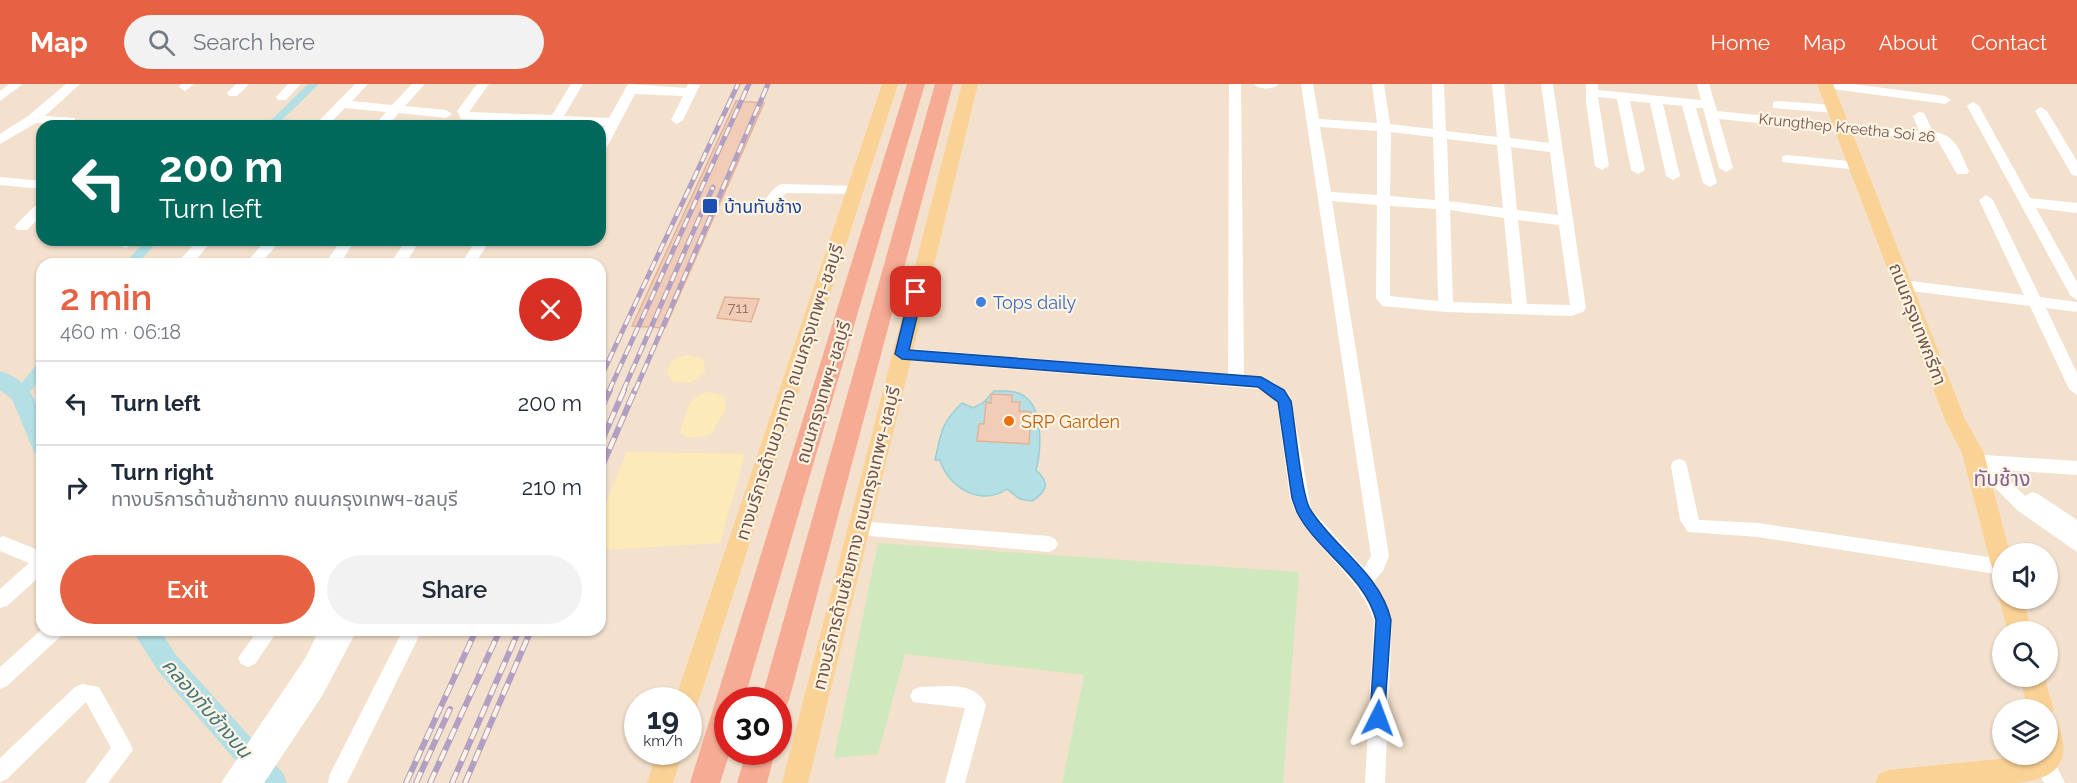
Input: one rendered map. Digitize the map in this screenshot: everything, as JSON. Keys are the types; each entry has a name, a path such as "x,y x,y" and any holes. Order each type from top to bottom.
{"highway":[{"name":"ถนนกรุงเทพฯ-ชลบุรี","path":"734,687 916,84"},
{"name":"ถนนกรุงเทพฯ-ชลบุรี","path":"779,687 945,84"},
{"path":"705,783 714,754"},
{"path":"752,783 757,765"}],"main road":[{"name":"ทางบริการด้านขวาทาง ถนนกรุงเทพฯ-ชลบุรี","path":"691,687 890,84"},
{"name":"ทางบริการด้านซ้ายทาง ถนนกรุงเทพฯ-ชลบุรี","path":"795,783 970,84"},
{"name":"ถนนกรุงเทพกรีฑา","path":"1825,84 1955,420 1983,463 1998,543"},
{"path":"660,783 666,765"},
{"path":"1888,783 2031,769 2050,774"}],"street":[{"path":"0,97 17,84"},
{"path":"0,140 33,119 74,84"},
{"path":"233,93 243,84"},
{"path":"282,97 295,84"},
{"path":"326,120 362,84"},
{"path":"385,120 419,84"},
{"path":"462,120 483,84"},
{"path":"555,120 577,84"},
{"path":"1235,84 1236,380"},
{"path":"1260,84 1273,84"},
{"path":"1307,84 1380,556 1377,566 1363,581"},
{"path":"1378,84 1384,127 1383,298 1393,304 1571,312 1578,308 1547,84"},
{"path":"1438,84 1446,307"},
{"path":"1498,84 1520,309"},
{"path":"1703,84 1726,168"},
{"path":"1825,84 1945,100"},
{"path":"606,136 632,87 692,88 677,120"},
{"name":"Krungthep Kreetha Soi 26","path":"1602,166 1592,88 1688,103 1710,110 1946,139 1962,171"},
{"path":"1620,92 1638,170"},
{"path":"1655,99 1673,176"},
{"path":"1688,103 1710,183"},
{"path":"342,104 394,110 443,120"},
{"path":"1778,105 1835,109"},
{"path":"1973,106 2077,295"},
{"path":"2041,111 2077,172"},
{"path":"465,113 490,120"},
{"path":"1919,116 1928,136"},
{"path":"33,119 52,120"},
{"path":"606,122 614,122"},
{"path":"1313,123 1384,127 1555,148"},
{"path":"1787,159 1858,166"},
{"path":"0,192 5,181 36,184"},
{"path":"770,205 778,189 785,187 856,189"},
{"path":"1325,196 1443,205 1565,221"},
{"path":"1986,200 2077,389"},
{"path":"2026,202 2077,208"},
{"path":"22,227 36,213"},
{"path":"189,258 200,246"},
{"path":"258,258 268,246"},
{"path":"1903,285 2077,307"},
{"path":"902,354 1261,382 1273,388 1285,401 1299,498 1304,512 1363,581 1381,609 1383,620 1375,783"},
{"path":"1983,463 2077,468"},
{"path":"1983,463 2077,529"},
{"path":"1983,463 2023,505 2077,544"},
{"path":"1679,466 1689,520 1694,527 1758,530 1992,565"},
{"path":"858,528 1049,544"},
{"path":"3,544 36,558"},
{"path":"0,600 36,573"},
{"path":"0,680 48,636"},
{"path":"248,658 264,636"},
{"path":"295,705 326,636"},
{"path":"231,783 278,730 295,705 336,656 345,636"},
{"path":"337,781 410,636"},
{"path":"0,772 82,693 88,692 92,693 123,750 95,783"},
{"path":"920,696 968,697 976,705 955,783"},
{"path":"252,783 278,730"}],"shaded area":[{"path":"0,84 2077,84 2077,783 0,783"}],"green space":[{"path":"878,543 1299,572 1283,783 1062,783 1084,675 905,654 878,754 834,758"}],"sand":[{"path":"687,355 703,359 705,372 690,383 672,381 667,372 670,365 677,358"},
{"path":"708,392 724,396 726,409 711,434 691,437 680,433 691,402 701,394"},
{"path":"627,452 745,454 720,543 606,550 606,503"}],"water":[{"path":"994,391 1018,393 1033,406 1037,416 1040,439 1036,470 1044,479 1045,487 1041,494 1032,501 1020,499 1007,489 986,496 966,491 950,478 940,460 935,460 943,429 955,410 962,403 973,408 983,403"}],"building":[{"path":"736,101 764,103 665,328 632,326"},
{"path":"725,297 759,299 751,322 717,318"},
{"name":"SRP Garden","path":"991,394 1012,395 1012,402 1020,402 1019,411 1031,412 1029,444 977,441 979,424 984,424 986,402 991,403"}],"waterway":[{"path":"276,120 314,84"},
{"path":"136,258 147,246"},
{"path":"21,394 36,375"},
{"name":"คลองทับช้างบน","path":"0,379 21,394 36,431"},
{"name":"คลองทับช้างบน","path":"149,636 167,663 273,783"}],"railway":[{"path":"606,366 738,84"},
{"path":"609,391 749,84"},
{"path":"635,391 768,84"},
{"path":"623,391 713,187"},
{"path":"606,398 610,390"},
{"path":"606,431 624,390"},
{"path":"606,457 635,390"},
{"path":"406,783 473,636"},
{"path":"430,783 497,636"},
{"path":"452,783 516,636"},
{"path":"465,783 528,636"},
{"path":"416,783 450,709"}],"place":[{"name":"บ้านทับช้าง","path":"710,206"},
{"name":"Tops daily","path":"981,302"},
{"name":"SRP Garden","path":"1009,421"}],"district":[{"name":"ทับช้าง","path":"2002,478"}],"route":[{"path":"916,292 902,354 1148,375 1261,382 1280,393 1285,401 1299,498 1304,512 1363,581 1381,609 1383,620 1378,718"}]}
